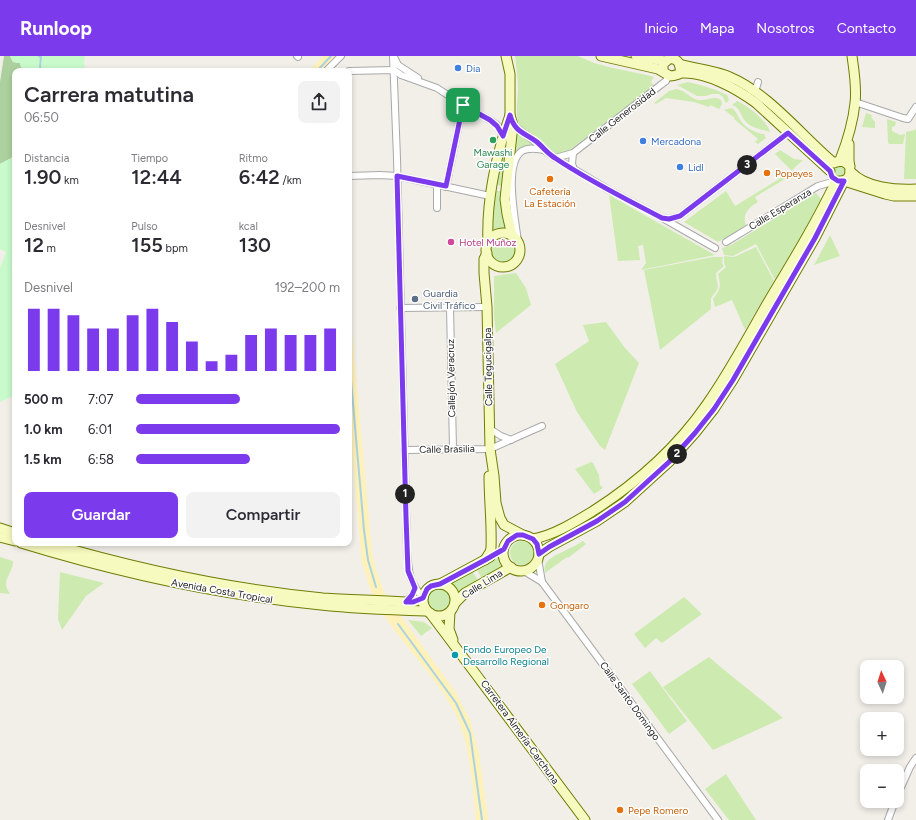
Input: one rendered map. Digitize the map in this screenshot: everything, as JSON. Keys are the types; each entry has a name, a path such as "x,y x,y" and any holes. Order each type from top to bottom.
{"main road":[{"name":"Calle Tegucigalpa","path":"506,56 510,88 510,115 513,125 506,199 507,214 515,239"},
{"path":"601,56 651,67 670,74 683,73 702,76 729,86 756,103 788,133 835,165 846,162 850,169 862,180 899,189 916,189"},
{"path":"636,56 672,60 730,77 755,92 786,118 835,165"},
{"path":"533,539 557,531 601,506 645,472 679,438 707,404 727,373 830,194 840,181 848,178 850,169 849,139 855,102 852,56"},
{"path":"670,74 663,66 672,60"},
{"path":"670,74 680,69 672,60"},
{"name":"Calle Tegucigalpa","path":"504,548 500,545 491,521 489,510 490,429 486,278 484,259 487,249 490,196 503,136 510,115"},
{"path":"849,139 844,151 835,165 832,177 840,181 885,194 894,196 916,196"},
{"path":"826,156 833,156 844,151"},
{"path":"539,557 537,544 533,539 523,535 512,538 504,548 505,559 511,567 519,571 535,565 539,557 549,547 597,521 625,502 669,462 700,427 733,380 815,238 840,181"},
{"path":"498,234 508,234 515,239 520,254 514,264 506,267 497,266 490,260 487,249 494,237 498,234"},
{"path":"486,278 492,269 497,266"},
{"name":"Calle Tegucigalpa","path":"490,453 494,476 496,503 500,518 504,525 523,535"},
{"name":"Calle Tegucigalpa","path":"485,560 491,548 491,521"},
{"path":"0,528 12,532"},
{"path":"0,536 12,540"},
{"name":"Avenida Costa Tropical","path":"32,546 111,568 188,586 323,606 429,612"},
{"name":"Avenida Costa Tropical","path":"60,546 128,564 205,580 290,594 324,598 390,602 413,602 423,598"},
{"name":"Calle Lima","path":"440,584 504,548"},
{"name":"Calle Lima","path":"455,602 465,593 511,567"},
{"path":"435,584 440,584 450,588 455,597 455,602 450,612 440,616 429,612 424,605 423,598 427,589 435,584"},
{"name":"Carretera Almería-Carchuna","path":"429,612 585,820"},
{"name":"Carretera Almería-Carchuna","path":"450,612 449,628 455,645"}],"street":[{"path":"329,68 341,56"},
{"path":"393,56 408,571 415,588 423,598"},
{"path":"393,56 398,64 426,84"},
{"path":"352,71 394,70 401,75 436,88 490,120 497,126 503,136"},
{"name":"Calle Generosidad","path":"555,158 571,154 666,81 670,74"},
{"path":"755,92 758,82"},
{"path":"855,102 908,119 916,107"},
{"path":"446,186 463,105"},
{"path":"513,125 555,158 609,190 715,248"},
{"path":"662,218 669,219 680,216 788,133"},
{"path":"515,239 512,198 514,160 525,150 533,148 544,150"},
{"path":"567,165 571,154"},
{"path":"571,154 574,169"},
{"path":"352,176 397,176 490,196"},
{"name":"Calle Esperanza","path":"726,242 823,184 840,181"},
{"path":"437,184 438,208"},
{"path":"823,184 830,194"},
{"name":"Callejón Veracruz","path":"450,307 453,449"},
{"path":"400,308 487,307"},
{"path":"490,453 511,440 542,426"},
{"path":"490,429 511,440"},
{"name":"Calle Brasilia","path":"404,450 453,449 490,453"},
{"name":"Calle Santo Domingo","path":"539,557 542,582"},
{"name":"Calle Santo Domingo","path":"524,570 542,582 718,820"},
{"path":"406,602 412,595 415,588"},
{"path":"904,780 916,758"},
{"path":"888,820 892,808"}],"green space":[{"path":"4,56 10,56 13,62 20,63 21,68 12,68 12,158 0,164 0,82"},
{"path":"10,56 85,56 85,68 21,68 20,63 13,62"},
{"path":"515,56 578,56 594,63 654,77 651,82 654,86 567,152 558,154 521,129 517,114 518,84"},
{"path":"688,82 708,87 727,95 729,100 726,103 723,97 719,94 697,96 677,85"},
{"path":"676,89 683,91 699,100 713,98 718,99 721,100 722,104 719,109 710,105 709,107 694,102 666,98 656,104 654,103 669,91"},
{"path":"737,101 756,114 765,123 770,132 754,127 746,122 739,110 732,105"},
{"path":"731,108 735,111 746,127 764,134 766,138 758,144 755,142 758,139 724,110"},
{"path":"866,113 872,115 871,117 875,122 875,128 862,127"},
{"path":"887,119 896,122 895,126 892,127 892,131 900,135 905,134 903,144 889,144"},
{"path":"508,128 502,186 496,185"},
{"path":"916,128 916,179 904,179 906,132 915,130"},
{"path":"517,133 534,145 523,148 514,156"},
{"path":"780,150 794,159 803,160 792,170 795,173 755,197 758,202 751,207 745,215 746,226 718,242 684,222 726,191 735,206 792,171 775,154"},
{"path":"12,158 12,396 0,402 0,268 6,252 0,249 0,164"},
{"path":"842,165 845,166 845,176 838,177 835,176 834,169 835,166"},
{"path":"495,191 502,191 502,210 507,228 499,228 491,232"},
{"path":"816,193 822,200 775,280 756,244 733,256 724,255 722,248 731,245"},
{"path":"609,195 715,255 641,270 646,263 643,245 638,246 640,260 618,261"},
{"path":"830,235 840,256 814,265"},
{"path":"503,237 512,241 516,250 512,259 503,263 494,259 490,250 494,241"},
{"path":"756,247 774,281 745,330 732,300 715,307 713,299 720,287 718,274 726,267 724,263 724,256 734,257"},
{"path":"713,257 723,257 722,263 724,266 716,273 718,289 711,298 711,309 660,350 644,270"},
{"path":"516,273 526,288 531,305 496,333 494,315 494,276"},
{"path":"606,322 625,348 639,363 605,450 600,446 577,412 555,364 589,341 583,325"},
{"path":"678,448 621,500 594,519 553,541 551,537"},
{"path":"591,462 599,475 600,485 603,488 594,494 575,469"},
{"path":"522,541 531,544 534,553 531,562 522,565 513,562 510,553 513,544"},
{"path":"583,541 586,544 545,573 548,560"},
{"path":"500,555 504,566 482,579 476,568"},
{"path":"0,557 13,561 6,584 10,594 0,593"},
{"path":"472,570 478,581 458,594 449,582"},
{"path":"60,572 104,583 86,596 62,630 58,619"},
{"path":"439,589 447,592 450,600 447,608 439,611 431,608 428,600 431,592"},
{"path":"684,597 702,614 662,643 656,638 645,648 634,634"},
{"path":"408,620 424,622 432,628 421,636"},
{"path":"709,657 783,718 713,750 663,687"},
{"path":"650,671 687,721 669,734 632,684"},
{"path":"726,774 756,820 729,820 705,789"}],"sand":[{"path":"323,56 339,56 327,68 312,68"},
{"path":"352,333 372,552 376,570 384,592 456,693 470,720 479,753 488,820 476,820 468,752 455,713 437,684 384,615 369,586 362,563 352,452"}],"waterway":[{"path":"39,56 41,57 40,68"},
{"path":"320,68 331,56"},
{"path":"352,392 364,530 368,560 376,587"},
{"path":"398,624 456,703 470,733 482,820"}],"place":[{"name":"Dia","path":"458,68"},
{"name":"Mawashi Garage","path":"493,140"},
{"name":"Mercadona","path":"643,141"},
{"name":"Lidl","path":"680,167"},
{"name":"Popeyes","path":"767,173"},
{"name":"Cafetería La Estación","path":"550,179"},
{"name":"Hotel Muñoz","path":"451,242"},
{"name":"Guardia Civil Tráfico","path":"415,299"},
{"name":"Gongaro","path":"542,605"},
{"name":"Fondo Europeo De Desarrollo Regional","path":"455,655"},
{"name":"Pepe Romero","path":"620,810"}],"route":[{"path":"463,105 490,120 497,126 503,136 510,115 513,125 555,158 609,190 662,218 669,219 680,216 788,133 830,171 830,174 836,181 844,181 815,238 733,380 714,409 685,445 642,488 608,514 539,554 537,544 533,539 528,536 517,535 508,541 504,549 440,584 431,586 424,593 423,598 413,602 406,602 412,595 415,588 412,584 408,571 397,176 446,186 463,105"}]}
